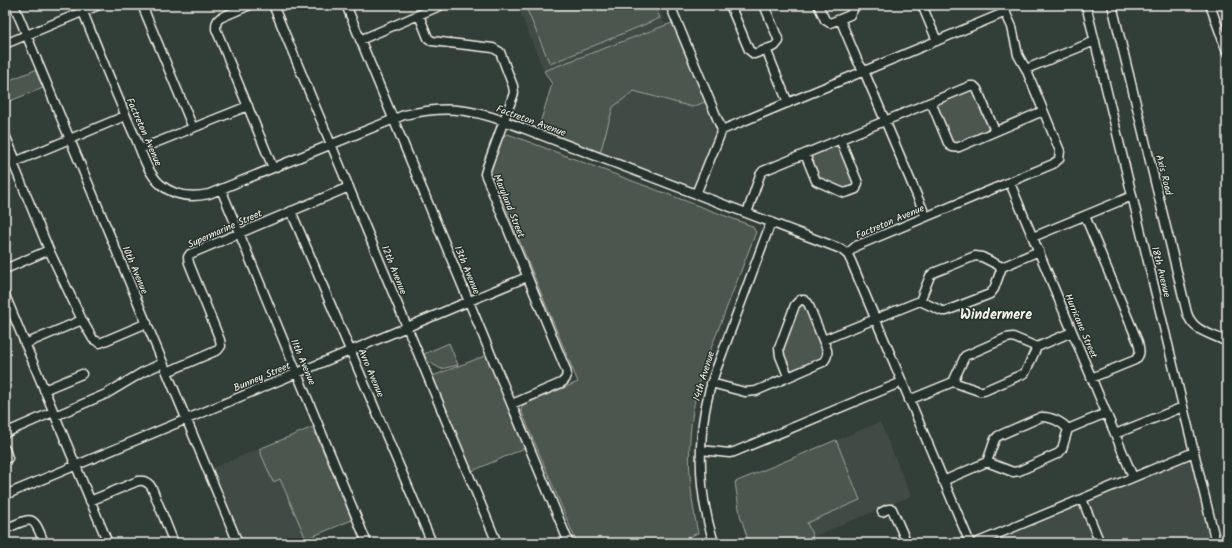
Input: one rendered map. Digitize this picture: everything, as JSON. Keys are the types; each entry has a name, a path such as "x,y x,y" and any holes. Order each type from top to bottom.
{"street":[{"name":"10th Avenue","path":"14,5 238,543"},
{"path":"5,44 99,5"},
{"path":"142,5 194,128"},
{"path":"250,5 217,20 216,29 273,168"},
{"name":"12th Avenue","path":"273,5 497,543"},
{"name":"13th Avenue","path":"346,5 569,543"},
{"path":"360,40 442,5"},
{"path":"670,5 722,130 696,194"},
{"path":"730,5 750,51 755,54 776,45 778,40 764,5"},
{"path":"818,5 824,19 827,22 832,22 852,13 852,5"},
{"path":"922,5 937,41"},
{"name":"18th Avenue","path":"1086,5 1216,543"},
{"name":"Axis Road","path":"1112,5 1189,321 1206,332 1227,342"},
{"path":"1210,5 1227,52"},
{"path":"722,130 937,41 1004,8 1015,36 1018,55 1026,69 1043,112 959,147 952,147 948,143 931,102"},
{"name":"Factreton Avenue","path":"83,12 125,116 153,176 173,192 182,195 196,196 209,194 393,119 414,112 437,109 468,110 504,121 771,222 839,248 847,254 856,246 1056,163 1060,157 1059,149 1043,112"},
{"name":"Maryland Street","path":"419,15 428,38 432,41 493,48 500,52 514,90 487,167 486,174 567,375 565,380 561,383 512,404"},
{"path":"840,19 858,62 864,71 886,120 926,218"},
{"path":"1026,69 1095,41"},
{"path":"766,49 788,103"},
{"path":"747,213 762,172 970,86 974,86 978,90 995,131"},
{"path":"140,150 248,106"},
{"path":"11,163 125,116"},
{"path":"5,135 11,163 49,250 82,320 93,339 100,343 147,324"},
{"path":"805,154 816,181 842,192 848,192 856,188 858,183 840,139"},
{"name":"Hurricane Street","path":"1010,183 1133,478"},
{"name":"Supermarine Street","path":"167,372 220,349 221,346 220,340 189,263 188,257 190,254 349,187"},
{"name":"11th Avenue","path":"220,189 366,543"},
{"path":"1033,237 1132,196"},
{"name":"Avro Avenue","path":"292,211 432,543"},
{"path":"1085,216 1138,342 1140,352 1140,355 1135,360 1091,378"},
{"name":"14th Avenue","path":"714,543 708,521 701,473 701,450 705,407 711,383 771,222"},
{"path":"5,269 49,250"},
{"path":"823,340 920,301 942,311 946,311 990,294 994,289 1002,267 1039,252"},
{"path":"847,254 876,318 970,543"},
{"path":"920,301 930,276 933,273 975,256 982,257 1002,267"},
{"name":"Bunney Street","path":"5,495 527,276"},
{"path":"5,295 108,543"},
{"path":"711,383 745,392 756,390 826,360 828,354 823,340 808,303 804,300 800,300 795,305 779,348 779,352 788,376"},
{"path":"25,344 82,320"},
{"path":"953,382 979,392 984,391 1025,373 1037,347 1072,332"},
{"path":"910,400 953,382 965,356 1006,338 1013,337 1037,347"},
{"path":"5,433 106,394 143,372 163,363"},
{"path":"44,390 82,374"},
{"path":"701,450 729,453 734,452 902,382"},
{"path":"1115,434 1183,407"},
{"path":"1068,429 1106,413"},
{"path":"987,462 995,439 1002,433 1045,417 1065,425 1068,429"},
{"path":"943,481 987,462 1013,472 1019,471 1059,453 1062,449 1068,429"},
{"path":"5,449 8,458"},
{"path":"976,543 1194,452"},
{"path":"90,501 138,481 145,482 152,488 174,543"},
{"path":"1082,499 1100,543"},
{"path":"882,512 890,509 894,511 907,543"},
{"path":"5,528 24,521 31,521 36,524 44,543"}],"shaded area":[{"path":"517,5 657,5 665,25 677,21 722,130 696,194 537,133 552,84 544,71"},
{"path":"525,5 654,5 660,18 550,64"},
{"path":"677,21 710,100 692,107 634,91 613,107 599,157 537,133 552,84 544,71"},
{"path":"35,70 43,88 5,103 5,82"},
{"path":"973,88 991,126 990,131 953,145 935,104"},
{"path":"508,134 752,226 756,232 710,351 696,395 691,429 690,481 698,533 674,543 577,543 521,410 523,405 578,382 490,170 503,136"},
{"path":"834,144 838,145 855,181 855,186 847,190 820,181 809,156"},
{"path":"800,303 805,304 825,351 824,358 791,372 789,371 781,349"},
{"path":"449,343 458,365 441,369 427,361 424,354"},
{"path":"487,355 525,448 470,472 430,377"},
{"path":"880,422 911,496 798,543 749,543 740,515 735,482"},
{"path":"313,427 352,520 306,539 302,541 302,543 243,543 212,468"},
{"path":"313,427 352,520 306,539 280,479 273,482 259,449"},
{"path":"836,440 860,500 807,523 813,537 798,543 749,543 740,515 735,482"},
{"path":"1194,452 1214,543 976,543"}],"district":[{"name":"Windermere","path":"996,315"}]}
